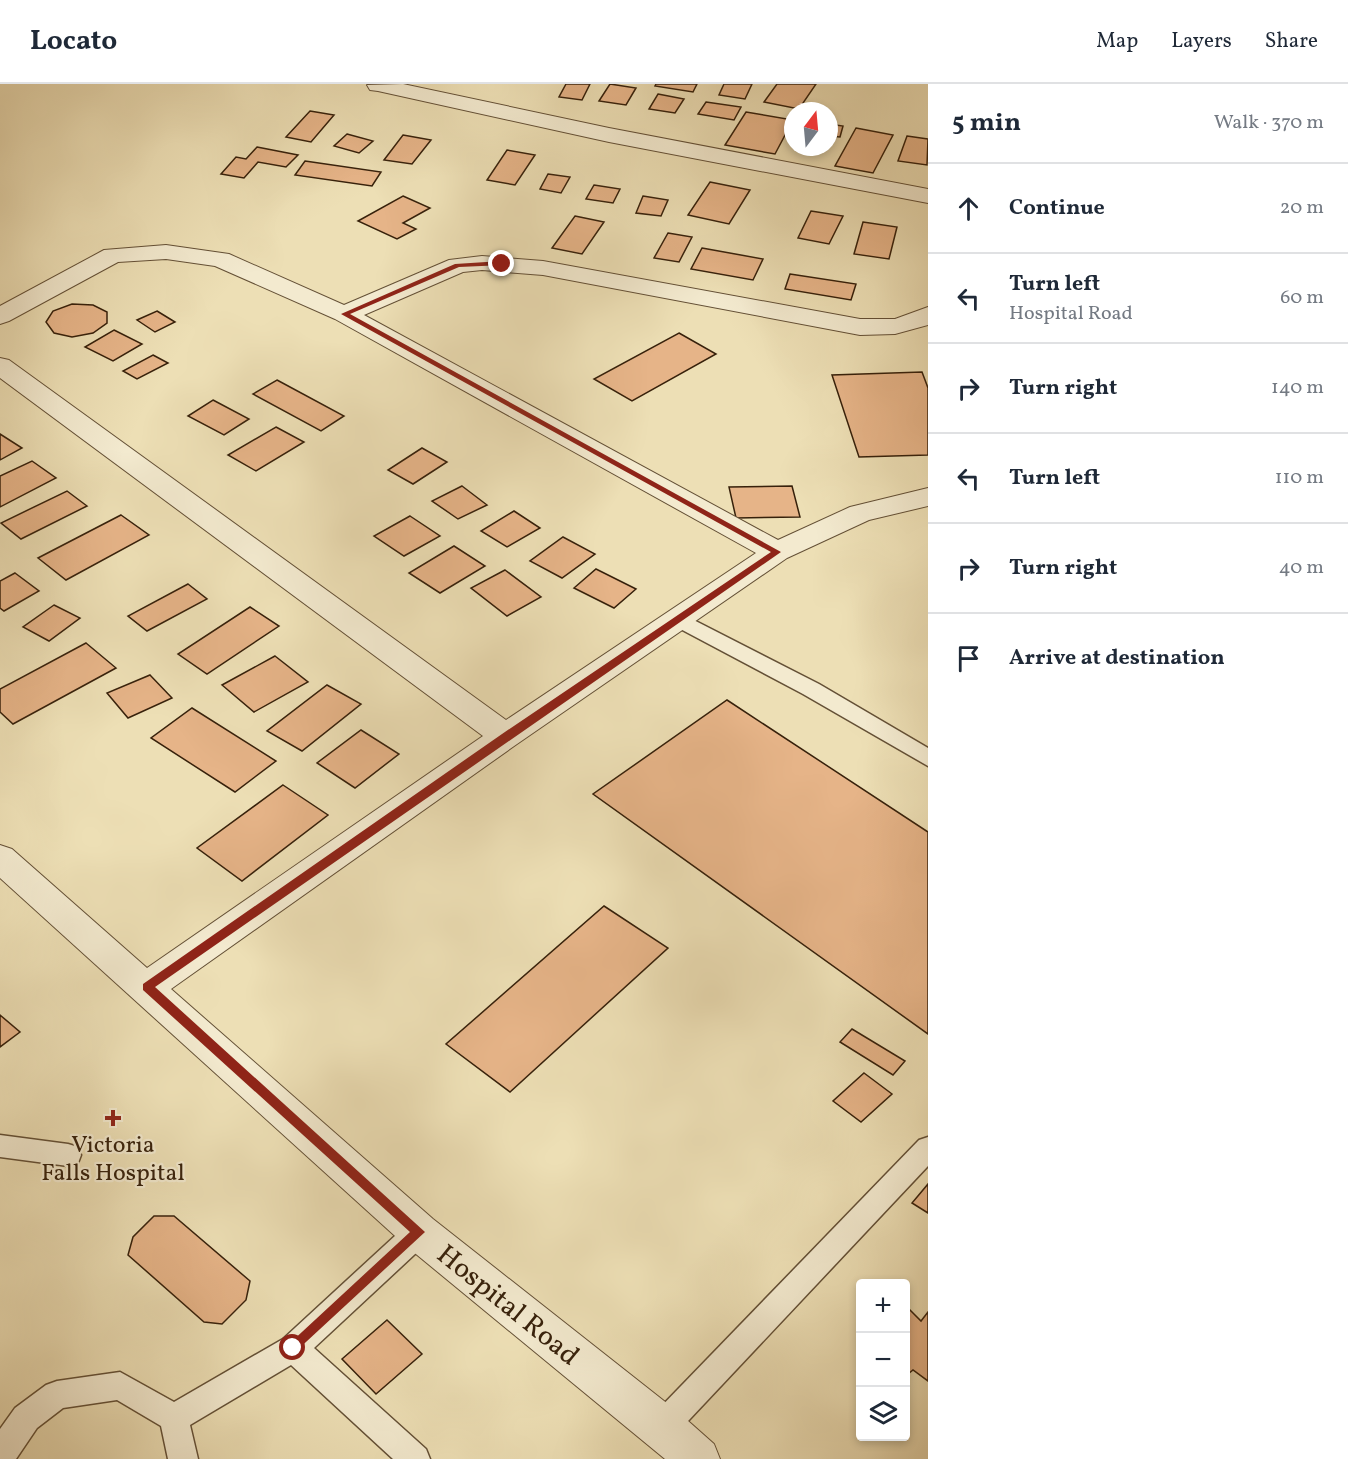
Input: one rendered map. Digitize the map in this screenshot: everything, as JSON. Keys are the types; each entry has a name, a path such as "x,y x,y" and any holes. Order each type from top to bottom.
{"street":[{"path":"380,84 609,135 928,196"},
{"path":"0,316 113,255 166,252 220,259 344,314 777,552"},
{"path":"344,314 458,265 482,263 543,268 860,327 888,328 914,323 928,315"},
{"path":"0,366 506,736"},
{"path":"147,987 506,736 777,552 860,513 928,497"},
{"name":"Hospital Road","path":"0,858 419,1232 662,1427 698,1459"}],"lane":[{"path":"678,619 811,689 928,758"},
{"path":"0,1146 68,1155"},
{"path":"662,1427 928,1148"},
{"path":"174,1419 293,1348 419,1232"},
{"path":"293,1348 415,1459"},
{"path":"1,1454 26,1418 57,1395 120,1386 174,1419 183,1459"}],"building":[{"path":"566,84 590,84 582,100 559,97"},
{"path":"610,84 636,88 626,105 599,101"},
{"path":"656,84 697,84 693,92 655,86"},
{"path":"724,84 752,84 745,99 719,95"},
{"path":"777,84 816,84 804,102 784,102 784,106 764,102"},
{"path":"658,94 684,99 675,113 649,109"},
{"path":"706,102 741,107 734,120 698,114"},
{"path":"310,111 334,115 311,142 286,137"},
{"path":"746,112 784,118 784,137 775,154 725,145"},
{"path":"838,125 843,126 840,137 838,137"},
{"path":"856,128 893,135 873,173 835,166"},
{"path":"347,134 373,141 359,153 334,146"},
{"path":"403,135 431,140 412,164 384,160"},
{"path":"907,136 928,139 927,165 898,161"},
{"path":"257,147 298,155 286,167 258,162 244,178 221,174 236,157 246,159"},
{"path":"507,150 535,155 515,185 487,180"},
{"path":"305,161 381,172 372,186 295,175"},
{"path":"548,174 570,177 561,193 540,189"},
{"path":"710,182 750,190 729,224 688,215"},
{"path":"594,185 620,189 613,203 586,199"},
{"path":"403,196 430,208 403,223 416,229 397,239 358,221"},
{"path":"643,196 668,200 661,216 636,213"},
{"path":"811,211 843,216 829,244 798,238"},
{"path":"575,216 604,222 582,254 552,248"},
{"path":"863,222 897,227 889,259 854,254"},
{"path":"668,233 692,237 679,262 654,258"},
{"path":"702,248 763,259 753,280 691,269"},
{"path":"790,274 856,284 851,300 785,289"},
{"path":"72,304 93,305 107,312 107,323 93,333 72,337 54,333 46,322 53,311"},
{"path":"157,311 175,322 155,332 137,320"},
{"path":"114,330 142,344 113,361 85,347"},
{"path":"679,333 716,354 632,401 594,379"},
{"path":"153,355 168,363 137,379 123,371"},
{"path":"922,372 928,388 928,455 859,457 832,375"},
{"path":"277,380 344,416 321,431 253,394"},
{"path":"213,400 249,419 224,435 188,416"},
{"path":"276,427 304,442 256,471 228,455"},
{"path":"0,434 22,448 0,460"},
{"path":"422,448 447,462 413,484 388,470"},
{"path":"32,461 56,478 0,507 0,476"},
{"path":"462,486 487,505 458,519 432,501"},
{"path":"792,486 800,517 736,518 729,487"},
{"path":"67,491 87,506 21,539 1,523"},
{"path":"514,511 540,528 507,547 481,531"},
{"path":"121,515 149,535 66,580 38,558"},
{"path":"410,516 440,536 404,556 374,536"},
{"path":"563,537 595,554 562,578 530,561"},
{"path":"454,546 485,566 440,593 409,573"},
{"path":"596,569 636,589 614,608 574,588"},
{"path":"505,570 541,597 507,616 471,588"},
{"path":"15,573 39,591 4,611 0,608 0,581"},
{"path":"188,584 207,599 147,631 128,616"},
{"path":"54,605 80,618 49,641 23,627"},
{"path":"250,607 279,626 207,674 178,654"},
{"path":"86,643 116,668 13,724 0,712 0,689"},
{"path":"275,656 308,682 254,712 222,685"},
{"path":"150,675 172,698 128,718 107,693"},
{"path":"327,685 361,704 302,751 267,731"},
{"path":"727,700 928,832 928,1034 593,794"},
{"path":"192,708 276,761 235,792 151,738"},
{"path":"361,730 399,754 355,788 317,763"},
{"path":"283,785 328,815 242,881 197,848"},
{"path":"604,906 668,948 510,1092 446,1044"},
{"path":"0,1015 20,1032 0,1047"},
{"path":"852,1029 905,1061 893,1075 840,1042"},
{"path":"864,1073 892,1094 861,1122 833,1101"},
{"path":"928,1184 928,1213 912,1203"},
{"path":"154,1216 174,1216 250,1281 246,1300 222,1324 204,1322 128,1255 133,1237"},
{"path":"910,1310 921,1321 928,1312 928,1381 913,1370 910,1372"},
{"path":"387,1320 422,1354 376,1394 342,1359"}],"place":[{"name":"Victoria Falls Hospital","path":"113,1118"}],"route":[{"path":"293,1348 419,1232 147,987 506,736 777,552 344,314 458,265 502,264"}]}
